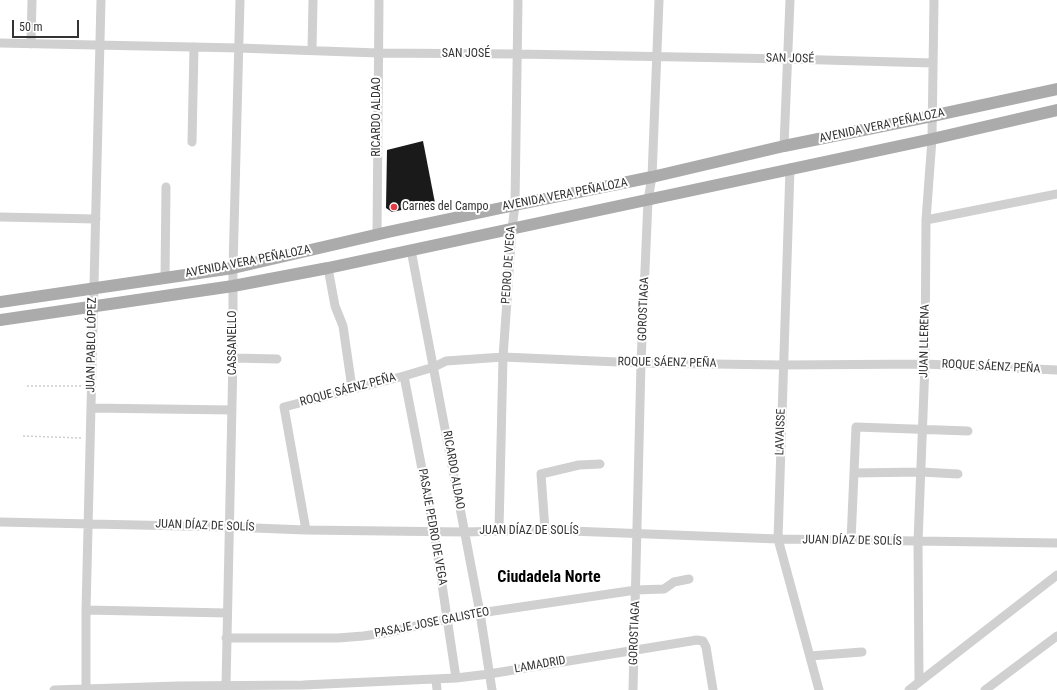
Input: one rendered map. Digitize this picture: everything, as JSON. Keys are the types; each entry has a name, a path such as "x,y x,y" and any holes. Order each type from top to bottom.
{"main road":[{"name":"AVENIDA VERA PEÑALOZA","path":"0,302 233,268 377,234 652,177 784,146 1057,89"},
{"name":"AVENIDA VERA PEÑALOZA","path":"0,320 233,286 328,268 648,200 790,168 932,139 1057,110"}],"street":[{"path":"31,44 32,0"},
{"name":"JUAN PABLO LÓPEZ","path":"86,690 86,610 101,0"},
{"name":"CASSANELLO","path":"226,685 233,358 233,268 240,0"},
{"path":"312,50 313,0"},
{"name":"RICARDO ALDAO","path":"377,234 379,0"},
{"name":"PEDRO DE VEGA","path":"499,530 503,357 515,205 518,0"},
{"name":"GOROSTIAGA","path":"633,690 641,363 648,200 652,177 658,0"},
{"path":"784,146 790,0"},
{"name":"JUAN LLERENA","path":"919,682 918,542 925,364 926,220 932,139 934,0"},
{"name":"SAN JOSÉ","path":"0,43 239,48 378,53 517,54 933,63"},
{"path":"192,142 194,47"},
{"name":"LAVAISSE","path":"790,168 778,540 819,690"},
{"path":"165,278 166,187"},
{"path":"926,220 1057,194"},
{"path":"0,217 96,219"},
{"name":"RICARDO ALDAO","path":"411,250 480,613 492,690"},
{"path":"328,268 335,306 346,338 352,388"},
{"name":"ROQUE SÁENZ PEÑA","path":"306,530 284,407 352,388 404,376 434,367 446,361 503,357 641,363 783,365 925,364 1057,370"},
{"path":"233,358 277,359"},
{"name":"PASAJE PEDRO DE VEGA","path":"404,376 434,531 456,678"},
{"path":"91,408 232,410"},
{"path":"851,541 856,426 968,431"},
{"path":"545,530 541,474 578,465 600,464"},
{"path":"854,473 921,472 958,474"},
{"name":"JUAN DÍAZ DE SOLÍS","path":"0,522 229,526 306,530 464,532 545,530 778,540 1057,543"},
{"path":"908,690 1057,575"},
{"name":"PASAJE JOSE GALISTEO","path":"226,638 338,638 364,636 480,613 636,590 664,589 674,582 689,579"},
{"path":"86,610 227,612"},
{"path":"985,690 1057,636"},
{"name":"LAMADRID","path":"54,690 178,688 226,685 304,688 377,682 436,680 489,674 573,659 697,640 703,641 706,647 713,690"},
{"path":"810,656 862,652"},
{"path":"436,680 437,690"},
{"name":"LAMADRID","path":"348,690 377,682"}],"path":[{"path":"27,386 91,386"},
{"path":"23,436 90,438"}],"building":[{"path":"423,141 435,203 392,212 386,208 387,150"}],"place":[{"name":"Carnes del Campo","path":"394,207"}],"district":[{"name":"Ciudadela Norte","path":"549,578"}]}
